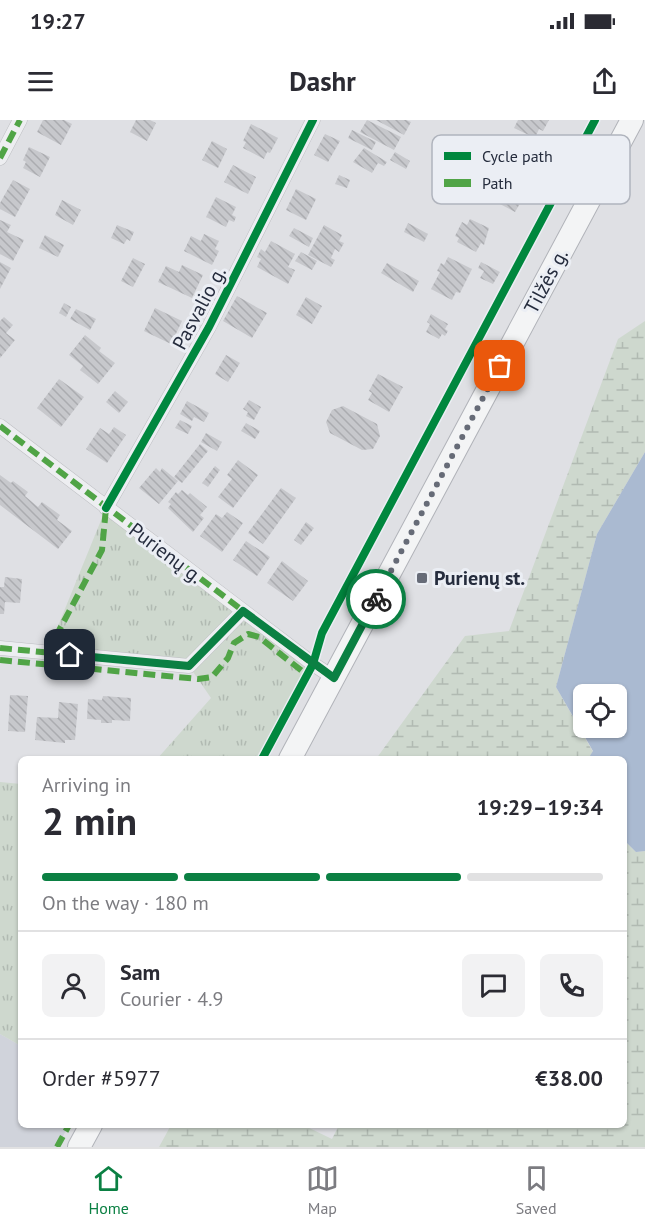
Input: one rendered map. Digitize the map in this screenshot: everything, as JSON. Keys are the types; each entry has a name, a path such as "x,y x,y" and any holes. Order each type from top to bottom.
{"highway":[{"name":"Tilžės g.","path":"624,135 632,120"},
{"name":"Tilžės g.","path":"292,756 587,204"},
{"path":"79,1147 89,1128"}],"street":[{"path":"0,158 20,120"},
{"name":"Pasvalio g.","path":"106,508 209,327 313,120"},
{"name":"Purienų g.","path":"0,426 334,678"},
{"path":"0,648 189,666 243,611"}],"shaded area":[{"path":"0,1034 18,1044 18,1128 67,1128 57,1147 0,1147"}],"green space":[{"path":"645,321 645,452 597,534 556,687 573,717 573,738 585,738 593,752 590,756 378,756 465,636 509,631 618,339"},
{"path":"106,508 313,664 264,756 160,756 211,698 189,666 47,653"},
{"path":"0,782 18,784 18,1044 0,1034"},
{"path":"627,843 636,852 645,851 645,1147 159,1147 169,1128 309,1128 332,1139 338,1128 627,1128"}],"water":[{"path":"645,452 645,851 636,852 627,843 627,756 590,756 593,751 585,738 627,738 627,684 573,684 573,716 556,687 597,534"}],"building":[{"path":"43,120 64,120 72,124 61,145 37,132"},
{"path":"136,120 150,120 156,123 147,141 130,132"},
{"path":"367,120 401,137 394,150 360,132"},
{"path":"376,120 406,120 411,122 404,135"},
{"path":"518,120 549,120 543,131 539,129 536,135 529,135 514,128"},
{"path":"251,124 278,138 264,159 243,148 246,142 243,141"},
{"path":"352,130 376,142 372,150 348,138"},
{"path":"325,134 340,141 328,162 314,155"},
{"path":"212,141 227,149 218,168 202,160"},
{"path":"29,147 50,157 40,177 23,168 26,162 23,160"},
{"path":"364,148 387,162 384,166 378,163 372,173 353,162"},
{"path":"395,152 410,161 406,169 390,160"},
{"path":"233,165 256,177 248,194 224,182"},
{"path":"339,175 350,180 347,188 335,184"},
{"path":"13,180 30,189 15,217 0,209 0,203"},
{"path":"296,189 316,199 306,220 286,210"},
{"path":"216,197 236,207 232,215 236,217 234,222 229,220 226,227 206,217"},
{"path":"62,200 81,210 73,225 55,215"},
{"path":"500,204 520,204 515,212"},
{"path":"470,219 489,228 484,245 481,243 476,252 457,242 459,238 455,236 462,222 467,225"},
{"path":"0,220 11,225 7,232 24,240 13,261 0,254"},
{"path":"408,223 428,234 424,242 404,232"},
{"path":"117,225 134,232 130,241 127,239 124,244 111,238"},
{"path":"324,225 342,235 339,241 344,243 339,252 335,249 331,258 335,260 331,267 308,255"},
{"path":"294,228 313,238 309,247 289,236"},
{"path":"204,234 219,241 215,249 219,251 212,265 184,251 191,236 201,241"},
{"path":"45,235 64,245 58,257 39,248"},
{"path":"271,241 295,254 288,267 295,270 288,284 257,267 261,259 257,257 261,249 265,252"},
{"path":"301,252 317,261 312,270 295,261"},
{"path":"448,257 472,269 460,293 456,292 452,300 431,289 440,272 437,271 441,263 444,265"},
{"path":"133,258 145,264 133,287 121,281"},
{"path":"0,262 11,268 0,289"},
{"path":"481,262 500,272 493,284 480,278 484,271 478,268"},
{"path":"387,263 419,281 413,292 381,273"},
{"path":"182,265 203,275 192,298 158,282 166,266 179,272"},
{"path":"237,296 267,313 252,338 223,321"},
{"path":"306,297 322,306 312,324 296,315"},
{"path":"64,303 71,307 66,317 59,313"},
{"path":"155,308 182,321 171,344 144,331"},
{"path":"76,309 96,319 90,330 70,319"},
{"path":"431,314 448,324 445,336 442,334 439,339 426,332"},
{"path":"4,317 13,325 6,333 15,340 0,358 0,321"},
{"path":"85,335 101,348 99,351 115,363 98,384 80,370 83,366 69,355"},
{"path":"226,355 240,363 228,382 215,374"},
{"path":"378,374 403,387 389,412 368,400 372,393 369,391"},
{"path":"59,379 84,397 61,427 37,408"},
{"path":"115,391 128,402 119,413 106,402"},
{"path":"249,400 261,407 254,420 246,416 248,412 243,409"},
{"path":"187,401 209,413 204,422 194,417 192,421 180,414"},
{"path":"343,406 377,424 380,436 373,449 362,450 330,433 326,422 332,410"},
{"path":"180,420 192,426 188,434 175,428"},
{"path":"246,423 260,431 255,439 241,431"},
{"path":"114,427 126,435 107,463 86,449 100,428 109,434"},
{"path":"206,433 222,442 217,451 201,442"},
{"path":"200,444 208,451 182,483 174,477"},
{"path":"238,460 258,475 233,508 218,497 232,479 227,475"},
{"path":"215,466 220,470 208,487 202,483"},
{"path":"156,468 160,472 162,468 178,481 159,504 139,488"},
{"path":"0,475 28,492 25,496 38,507 42,502 60,515 57,520 72,531 58,549 0,505"},
{"path":"281,488 296,498 263,544 248,533"},
{"path":"182,490 188,495 190,493 207,507 200,515 204,518 193,532 168,508 171,504 168,502 176,492 178,494"},
{"path":"227,512 243,523 222,552 200,536 216,514 222,518"},
{"path":"306,522 314,528 301,545 294,540"},
{"path":"246,541 270,557 257,576 233,560"},
{"path":"282,561 308,581 293,601 267,583"},
{"path":"5,577 22,579 20,603 5,602 4,614 0,614 0,587 4,587"},
{"path":"10,695 28,696 25,732 8,731"},
{"path":"103,696 131,698 130,721 112,720 112,723 101,723 101,720 87,719 88,699 102,700"},
{"path":"59,702 78,704 75,740 65,740 65,743 35,740 37,717 58,718"}],"marked path":[{"path":"0,158 20,120"},
{"path":"0,426 334,678"},
{"path":"47,653 102,550 108,504"},
{"path":"0,648 189,666 243,611"},
{"path":"0,660 198,679 212,677 228,658 234,643 248,634 259,637 307,675"},
{"path":"57,1147 67,1128"}],"cycle path":[{"path":"106,508 209,327 313,120"},
{"path":"587,135 595,120"},
{"path":"264,756 313,664 322,633 550,204"}],"way so far":[{"path":"376,599 500,366"}],"place":[{"name":"Purienų st.","path":"422,578"}],"route":[{"path":"70,655 189,666 243,611 334,678 376,599"}]}
